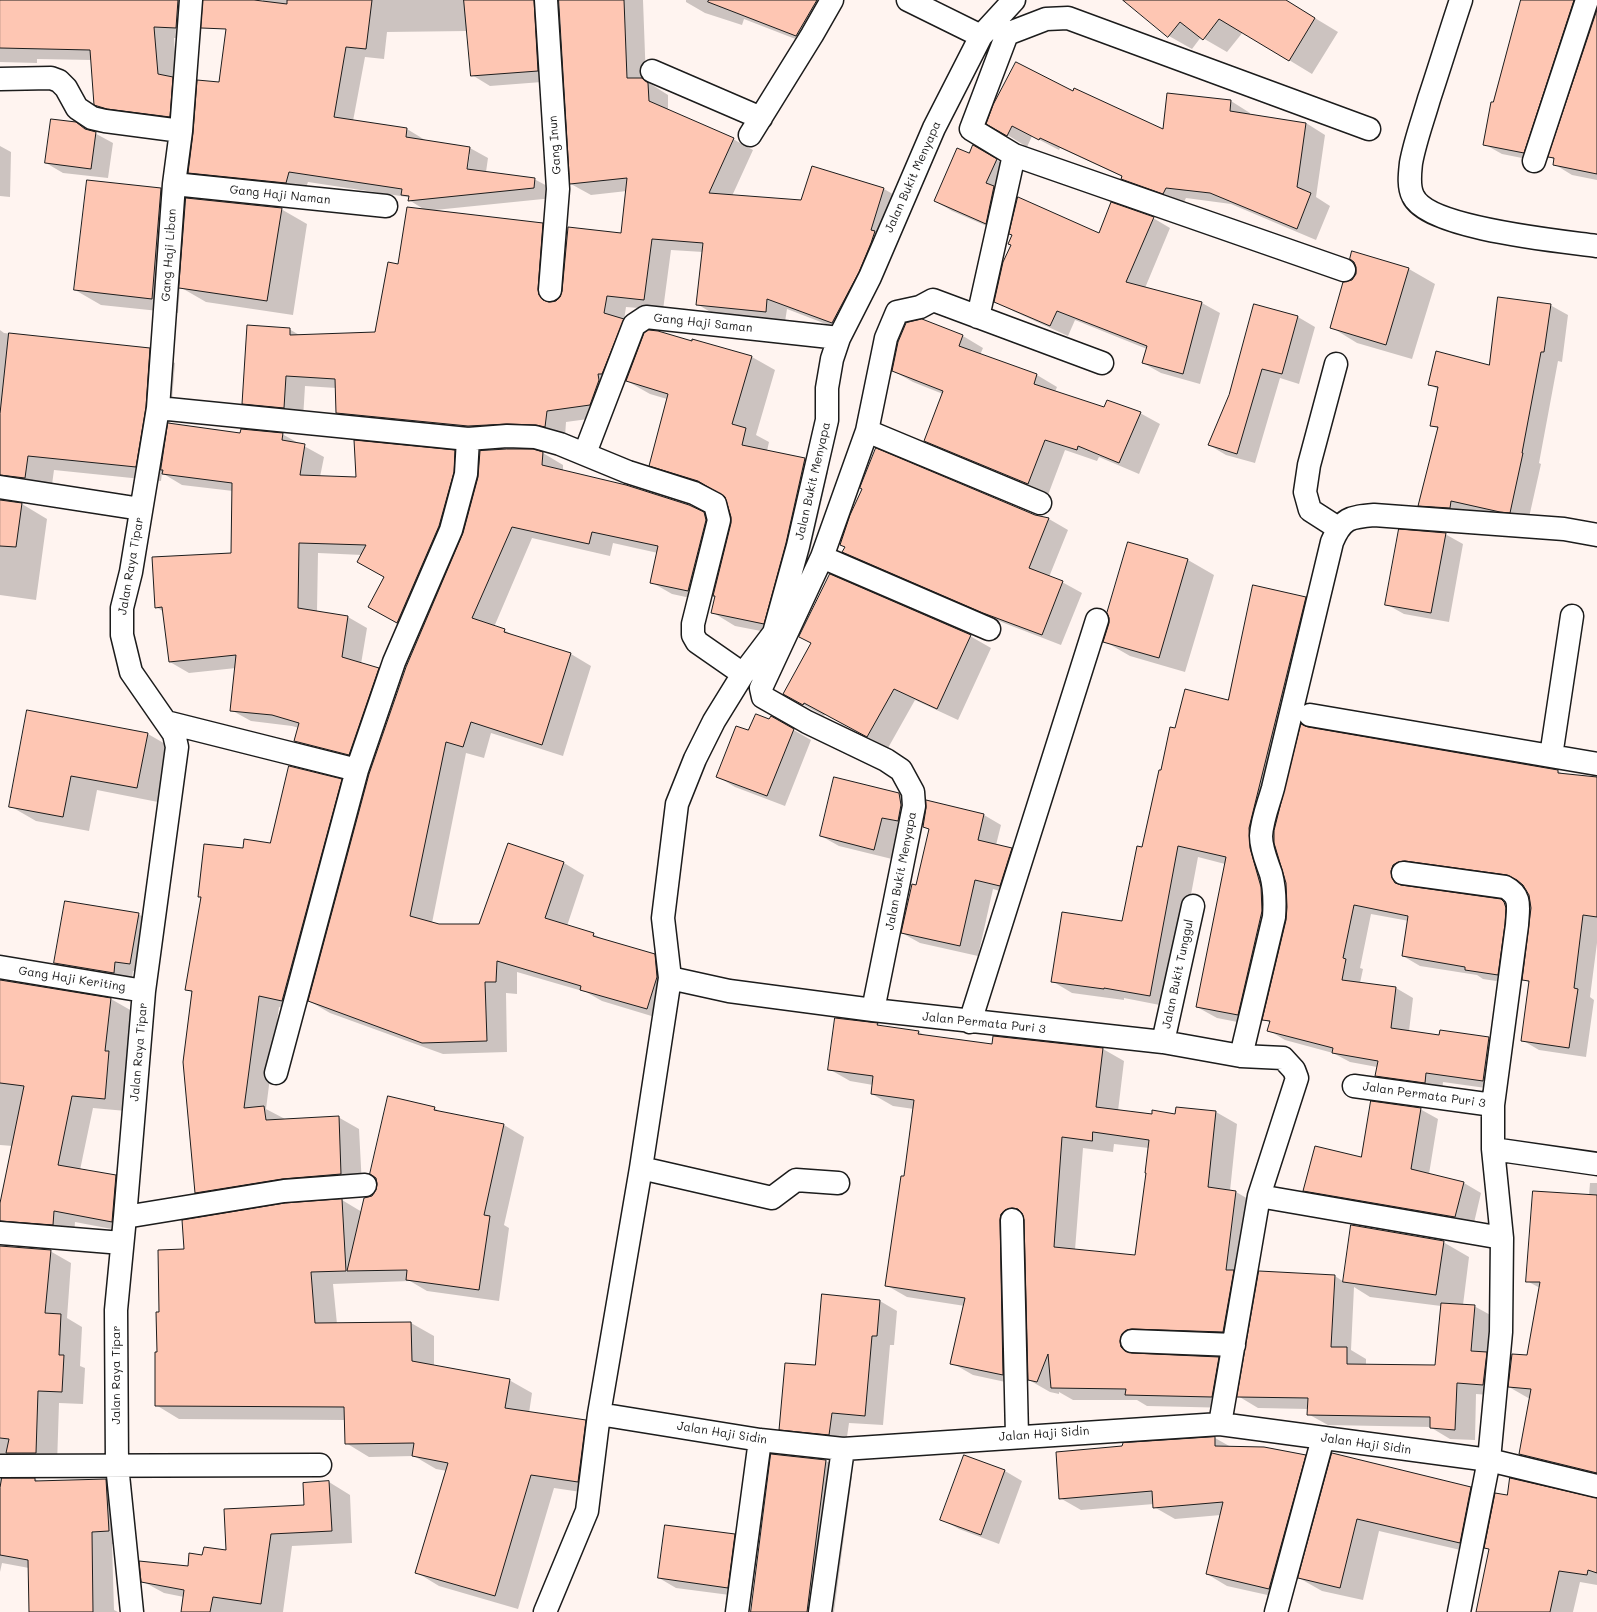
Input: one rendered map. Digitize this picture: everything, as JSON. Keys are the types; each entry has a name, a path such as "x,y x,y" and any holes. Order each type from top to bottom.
{"street":[{"name":"Gang Haji Liban","path":"141,509 158,408 174,184 181,131 191,0"},
{"name":"Gang Inun","path":"546,0 558,189 550,290"},
{"path":"652,71 755,126 832,0"},
{"path":"908,0 981,36"},
{"name":"Jalan Bukit Menyapa","path":"545,1612 587,1511 599,1414 641,1168 670,978 663,918 677,804 695,759 714,721 743,674 774,633 798,546 828,420 827,388 832,359 839,338 870,277 934,128 981,36 1014,0"},
{"path":"1461,0 1417,138 1411,163 1409,182 1413,196 1421,207 1452,221 1500,233 1597,246"},
{"path":"1534,161 1587,0"},
{"path":"1344,270 1014,155 971,129 1007,34 1046,19 1068,18 1369,129"},
{"path":"0,79 51,78 59,81 66,88 77,108 92,118 181,131"},
{"path":"978,317 1014,155"},
{"name":"Gang Haji Naman","path":"174,184 386,206"},
{"name":"Jalan Bukit Menyapa","path":"873,1010 914,806 913,792 901,770 886,760 807,722 764,697 761,688 822,556 866,432 886,338 897,312 920,306 932,300 1102,363"},
{"name":"Gang Haji Saman","path":"585,453 634,325 646,316 839,338"},
{"path":"1336,364 1309,465 1305,492 1310,510 1338,528"},
{"path":"158,408 468,439 508,436 535,437 585,453 628,472 694,493 715,504 719,520 693,624 693,635 697,642 743,674"},
{"path":"866,432 1040,503"},
{"path":"276,1073 357,770 394,662 451,530 466,474 468,439"},
{"path":"0,487 141,509"},
{"name":"Jalan Raya Tipar","path":"132,1612 117,1465 116,1310 144,991 177,747 174,734 131,672 122,635 122,608 131,572 141,509"},
{"path":"1241,1056 1274,917 1274,889 1261,836 1264,820 1274,788 1332,542 1338,528 1353,517 1374,515 1564,529 1597,535"},
{"path":"822,556 989,629"},
{"path":"1551,756 1572,616"},
{"path":"970,1022 1097,620"},
{"path":"1310,715 1597,764"},
{"path":"166,722 357,770"},
{"path":"1403,873 1505,886 1514,891 1518,899 1517,924 1493,1105 1492,1149 1502,1238 1501,1332 1490,1460 1459,1612"},
{"name":"Jalan Bukit Tunggul","path":"1163,1042 1194,906"},
{"name":"Gang Haji Keriting","path":"0,967 144,991"},
{"name":"Jalan Permata Puri 3","path":"670,978 729,991 873,1010 970,1022 1163,1042 1241,1056 1283,1058 1294,1070 1297,1078 1259,1196"},
{"name":"Jalan Permata Puri 3","path":"1354,1086 1493,1105"},
{"path":"1492,1149 1597,1164"},
{"path":"641,1168 772,1198 796,1180 838,1183"},
{"path":"125,1217 284,1191 365,1185"},
{"path":"1220,1424 1259,1196 1502,1238"},
{"path":"1012,1220 1017,1436"},
{"path":"0,1233 122,1243"},
{"path":"1132,1341 1234,1345"},
{"name":"Jalan Haji Sidin","path":"599,1414 760,1440 843,1449 1017,1436 1220,1424 1490,1460 1597,1486"},
{"path":"1276,1612 1323,1438"},
{"path":"737,1612 760,1440"},
{"path":"820,1612 843,1449"},
{"path":"0,1466 320,1465"}],"building":[{"path":"0,0 178,0 176,28 154,27 158,74 173,77 170,117 107,109 94,105 90,50 0,48"},
{"path":"203,0 254,0 287,4 287,0 372,0 366,49 346,47 334,117 407,128 406,137 470,147 467,169 535,178 534,188 408,201 409,196 401,195 402,189 289,172 286,183 188,173 197,80 219,82 226,29 201,28"},
{"path":"464,0 534,0 538,71 471,76"},
{"path":"559,0 624,0 627,78 642,78 648,83 649,101 734,138 709,193 801,200 812,166 884,188 871,230 875,231 871,243 859,272 832,323 767,299 766,312 696,305 703,243 652,239 644,300 607,296 604,313 624,319 602,374 598,374 599,380 590,405 547,411 545,427 536,425 507,424 468,426 336,413 335,379 286,376 284,408 242,404 247,325 290,328 290,335 375,332 388,262 398,264 407,207 543,223 538,289 539,295 543,300 549,302 556,301 560,297 562,291 568,227 621,233 627,178 570,184"},
{"path":"709,0 817,0 796,36 708,2"},
{"path":"1123,0 1286,0 1315,18 1289,61 1219,19 1203,40 1180,22 1168,37"},
{"path":"1521,0 1574,0 1524,153 1483,145 1491,102 1493,102"},
{"path":"1597,10 1597,174 1553,165 1554,158 1548,157"},
{"path":"1016,62 1073,91 1074,88 1163,129 1167,93 1231,100 1230,111 1306,123 1297,187 1311,193 1297,229 1210,193 1166,188 1163,194 1121,179 1122,176 1040,138 1039,140 1012,126 1007,136 986,124 993,105"},
{"path":"51,119 76,122 85,129 96,132 91,169 45,163"},
{"path":"973,145 997,159 986,183 994,186 986,224 934,201 957,148 969,153"},
{"path":"87,180 161,188 152,299 74,290"},
{"path":"1018,197 1099,233 1111,202 1154,217 1126,282 1202,302 1183,374 1142,363 1147,346 1057,311 1050,326 994,302 1003,262 1011,245 1008,244 1012,235 1009,234"},
{"path":"186,198 282,208 267,301 179,288"},
{"path":"1352,251 1409,268 1386,345 1330,328 1343,282 1352,280 1356,274 1354,262 1350,259"},
{"path":"1498,297 1551,304 1544,352 1541,352 1523,453 1510,513 1451,501 1450,508 1418,506 1438,427 1430,426 1438,387 1428,385 1436,351 1489,365"},
{"path":"1254,304 1298,316 1282,374 1262,369 1237,454 1208,445 1229,395"},
{"path":"922,319 963,335 959,346 1037,374 1034,384 1104,407 1107,400 1141,412 1119,463 1078,446 1077,450 1045,440 1028,484 924,441 943,391 892,371 898,342 906,323"},
{"path":"649,330 658,331 692,341 692,339 752,356 732,424 746,428 742,445 805,458 786,543 764,624 711,613 715,596 713,596 731,523 731,517 725,497 698,481 649,466 668,394 626,381 644,333"},
{"path":"9,333 150,348 146,407 136,467 28,456 25,478 0,475 0,414"},
{"path":"168,423 240,433 241,429 283,433 282,440 305,444 300,475 356,477 354,440 455,450 454,472 439,526 397,623 368,607 384,577 357,562 366,545 299,543 298,608 348,616 342,657 379,668 349,755 294,741 299,723 272,715 230,711 236,655 169,662 162,607 155,608 152,557 231,553 232,483 162,474 163,470 161,470"},
{"path":"876,448 1035,515 1049,518 1029,568 1063,581 1042,635 983,613 842,552 845,547 840,545"},
{"path":"533,449 543,452 542,465 626,485 689,505 704,512 706,520 688,591 650,583 658,546 592,532 589,544 512,527 472,618 505,629 504,632 571,653 542,745 471,722 463,747 446,742 410,916 439,924 479,924 508,843 564,862 545,918 594,933 593,936 655,954 657,977 647,1009 580,990 581,986 497,961 496,982 485,982 487,1041 422,1043 308,1001 369,774 406,667 463,533 478,477 480,451"},
{"path":"0,500 22,503 16,547 0,546"},
{"path":"1399,529 1446,533 1431,613 1385,605"},
{"path":"1128,542 1188,559 1159,658 1103,642 1109,623 1107,613"},
{"path":"830,574 971,635 937,709 894,689 867,737 804,703 803,705 783,694 811,643 799,637"},
{"path":"1253,585 1306,597 1249,828 1250,848 1261,887 1262,911 1238,1015 1196,1007 1226,857 1178,846 1150,996 1104,988 1051,982 1062,912 1122,921 1137,846 1142,847 1170,727 1175,728 1185,689 1228,700"},
{"path":"27,710 148,733 137,788 71,776 63,817 9,807"},
{"path":"756,714 769,719 771,716 794,729 767,796 716,777 736,726 748,730"},
{"path":"1301,724 1308,727 1558,770 1558,773 1597,777 1597,917 1583,915 1574,988 1578,989 1569,1048 1521,1041 1529,981 1522,980 1531,908 1529,895 1523,885 1507,875 1405,861 1398,862 1393,865 1391,871 1392,878 1395,883 1501,899 1504,902 1506,908 1505,924 1498,975 1465,970 1465,967 1402,956 1408,916 1354,905 1343,958 1346,959 1342,980 1396,987 1391,1028 1439,1035 1440,1030 1489,1037 1483,1081 1426,1073 1425,1083 1375,1076 1378,1061 1332,1053 1333,1048 1267,1031 1270,1021 1262,1020 1286,920 1287,907 1286,883 1274,843 1274,831"},
{"path":"289,766 342,779 282,1001 259,996 244,1108 264,1106 266,1120 339,1116 341,1174 282,1179 195,1193 183,1062 192,991 185,990 201,897 198,897 204,844 243,848 244,839 270,843"},
{"path":"834,777 899,793 901,805 898,821 882,818 874,850 820,836"},
{"path":"926,800 984,814 978,840 1012,848 1000,886 975,880 960,946 901,933 912,884 916,885 929,829 923,827"},
{"path":"65,901 139,913 130,964 115,962 114,973 54,963"},
{"path":"0,980 111,998 105,1051 109,1051 105,1099 72,1096 58,1165 116,1175 112,1222 54,1211 53,1225 0,1221 0,1203 24,1086 0,1083"},
{"path":"835,1018 878,1023 877,1025 919,1031 918,1034 992,1044 993,1036 1103,1048 1096,1107 1152,1114 1152,1110 1175,1114 1176,1107 1216,1111 1208,1187 1236,1191 1226,1270 1234,1270 1223,1332 1132,1329 1127,1330 1122,1334 1120,1341 1121,1347 1125,1351 1132,1353 1219,1357 1212,1397 1125,1395 1126,1389 1051,1388 1048,1354 1037,1382 1028,1380 1024,1220 1022,1213 1018,1209 1012,1208 1005,1210 1001,1214 1000,1220 1003,1375 950,1364 965,1298 885,1286 901,1176 904,1176 914,1100 871,1094 873,1076 828,1070","holes":["1093,1132 1149,1140 1135,1255 1054,1247 1062,1137 1092,1141"]},
{"path":"388,1096 435,1107 434,1110 504,1124 484,1215 490,1216 479,1290 406,1280 407,1270 347,1271 364,1198 372,1196 376,1190 376,1178 370,1174"},
{"path":"1371,1101 1421,1108 1411,1169 1464,1182 1455,1217 1303,1191 1315,1146 1361,1157"},
{"path":"1533,1191 1597,1195 1597,1473 1519,1454 1531,1389 1508,1387 1512,1354 1527,1355 1540,1282 1526,1282"},
{"path":"342,1199 346,1271 311,1272 315,1323 411,1322 412,1361 510,1379 505,1408 586,1420 578,1482 531,1475 495,1596 415,1573 448,1463 412,1456 414,1443 345,1444 344,1407 155,1406 155,1352 157,1352 156,1312 159,1312 158,1250 184,1249 182,1220 285,1203"},
{"path":"1351,1225 1444,1241 1436,1295 1343,1282"},
{"path":"0,1246 51,1250 45,1313 61,1314 59,1355 64,1355 62,1392 38,1391 36,1453 6,1453 9,1439 0,1438"},
{"path":"1259,1271 1335,1275 1331,1347 1347,1347 1347,1364 1435,1365 1441,1303 1475,1305 1471,1351 1487,1352 1483,1385 1457,1383 1455,1430 1430,1428 1430,1417 1307,1415 1308,1398 1237,1397"},
{"path":"822,1294 880,1300 877,1336 872,1336 865,1416 832,1413 829,1435 779,1430 785,1363 815,1365"},
{"path":"1215,1437 1215,1446 1264,1447 1306,1455 1269,1589 1206,1574 1223,1502 1153,1508 1152,1491 1059,1499 1056,1452 1122,1446 1123,1443"},
{"path":"1332,1453 1471,1487 1460,1543 1357,1519 1340,1588 1298,1578"},
{"path":"771,1454 826,1460 807,1612 751,1612"},
{"path":"964,1455 1005,1470 981,1535 940,1520"},
{"path":"2,1478 35,1478 35,1481 106,1479 109,1531 92,1532 93,1612 29,1612 28,1560 0,1555 0,1488"},
{"path":"1510,1478 1597,1498 1597,1573 1588,1570 1587,1575 1559,1571 1550,1612 1476,1612 1489,1549 1484,1548 1495,1493 1507,1495"},
{"path":"329,1481 332,1531 271,1534 261,1604 213,1597 210,1612 181,1612 184,1590 141,1582 139,1561 188,1566 189,1553 202,1555 204,1547 226,1550 224,1509 304,1505 303,1483"},
{"path":"665,1525 735,1534 728,1588 658,1578"}]}
